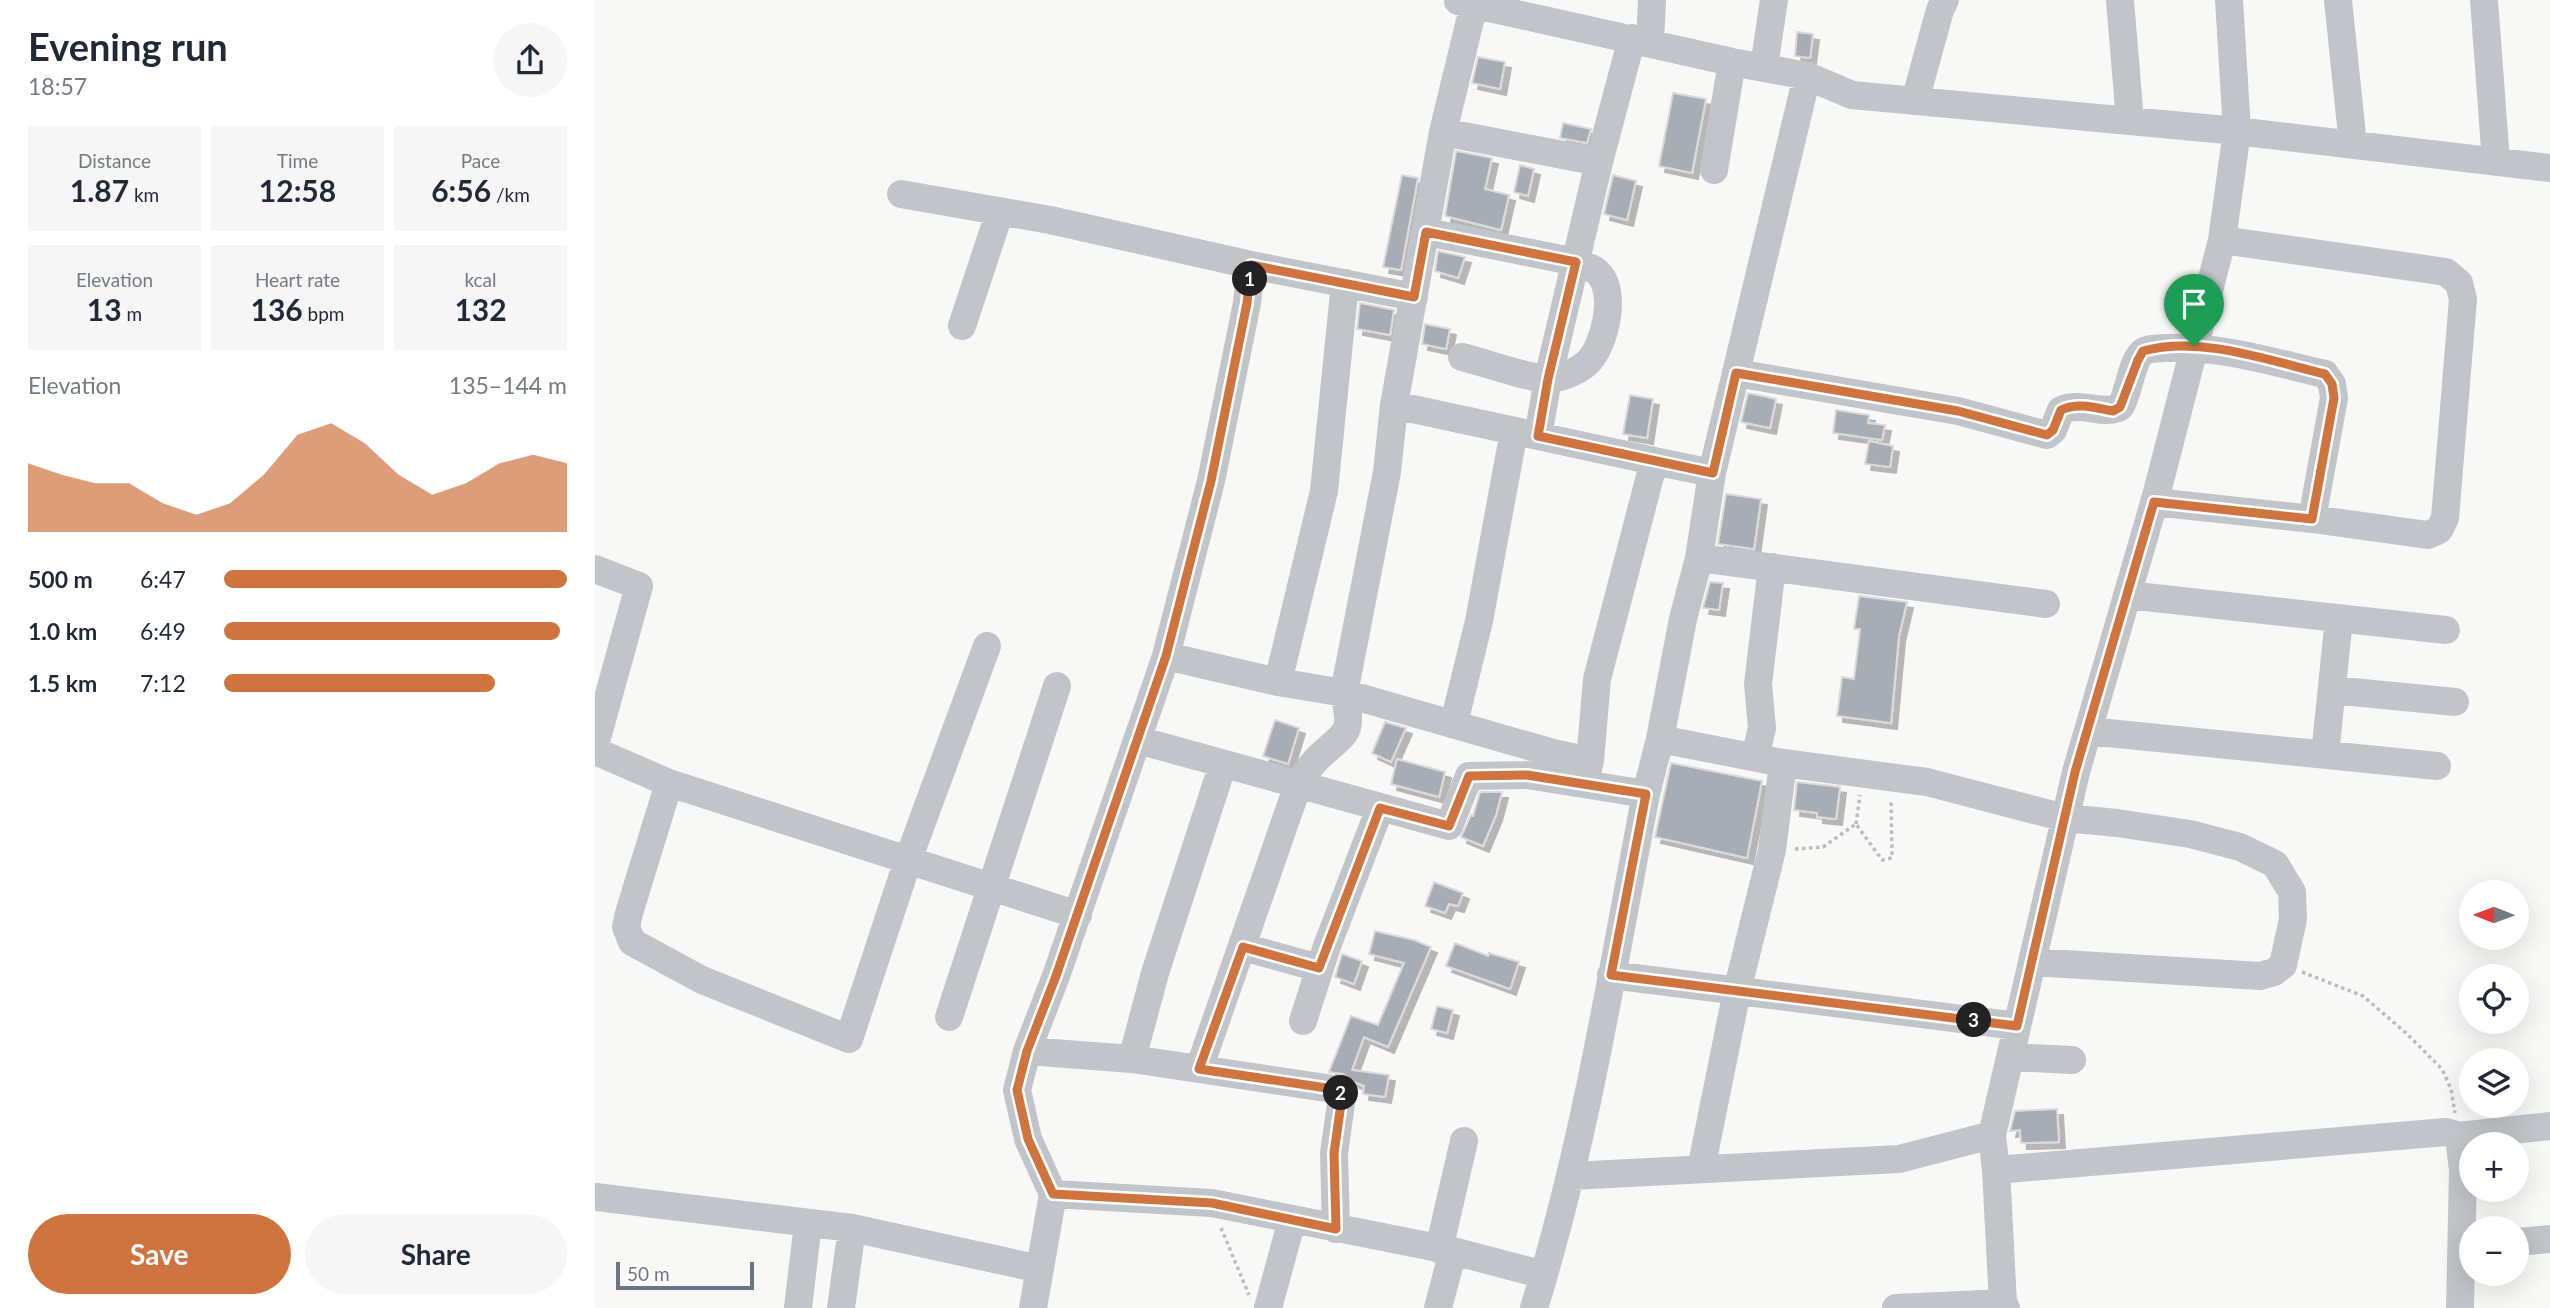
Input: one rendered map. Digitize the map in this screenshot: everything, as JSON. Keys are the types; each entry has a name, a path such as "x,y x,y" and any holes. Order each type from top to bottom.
{"street":[{"path":"1454,723 1526,433 1548,379 1599,162 1652,0"},
{"path":"1764,67 1774,0"},
{"path":"1915,101 1940,9 1945,0"},
{"path":"2120,0 2130,121"},
{"path":"1896,1308 2004,1306 1992,1135 2065,818 2154,502 2222,240 2237,131 2229,0"},
{"path":"2338,0 2353,145"},
{"path":"2484,0 2496,162"},
{"path":"1199,1069 1298,785 1317,759 1327,752 1348,728 1349,713 1344,693 1387,472 1394,405 1468,2 1733,62 1807,76 1852,96 2237,131 2550,168"},
{"path":"1714,170 1733,62"},
{"path":"1534,1308 1571,1176 1646,794 1660,739 1683,619 1699,558 1713,473 1807,76"},
{"path":"1443,132 1599,162"},
{"path":"901,194 1000,211 1414,297"},
{"path":"962,326 1000,211"},
{"path":"1426,232 1576,262 1597,271 1607,287 1607,312 1602,340 1587,363 1565,376 1548,379 1462,357"},
{"path":"2154,502 2312,519 2428,536 2439,530 2445,518 2463,299 2459,283 2446,272 2222,240"},
{"path":"1033,1308 1053,1194 1028,1139 1017,1090 1027,1051 1078,915 1166,656 1211,481 1247,303 1251,265"},
{"path":"1278,682 1324,491 1345,283"},
{"path":"1736,373 1958,411 2047,435 2053,430 2061,410 2069,406 2079,405 2113,411 2120,407 2143,351 2194,346 2325,374 2332,384 2334,398 2312,519"},
{"path":"1394,405 1713,473"},
{"path":"1587,772 1597,680 1654,461"},
{"path":"1699,558 2046,604"},
{"path":"1755,757 1762,728 1758,684 1772,567"},
{"path":"595,569 639,586 595,745"},
{"path":"2127,596 2446,630"},
{"path":"2325,755 2339,618"},
{"path":"669,783 629,914 627,927 632,942 702,980 849,1039 908,860 987,646"},
{"path":"1166,656 1278,682 1344,693 1454,723 1553,753 1587,772 1646,794"},
{"path":"949,1017 1057,687"},
{"path":"2332,690 2455,702"},
{"path":"2088,731 2437,766"},
{"path":"1660,739 1783,763 1927,782 2065,818 2117,822 2190,834 2240,847 2275,864 2292,892 2293,919 2283,965 2274,972 2260,976 2032,962"},
{"path":"1138,740 1449,826 1469,776 1587,772"},
{"path":"595,751 669,783 1078,915"},
{"path":"1701,1169 1737,991 1772,850 1783,763"},
{"path":"1132,1059 1155,973 1223,764"},
{"path":"1303,1020 1319,968 1380,808"},
{"path":"1243,947 1319,968"},
{"path":"1611,975 2017,1026"},
{"path":"1027,1051 1132,1059 1340,1090 1342,1097 1334,1153 1336,1229"},
{"path":"2010,1057 2072,1060"},
{"path":"2495,1132 2550,1126"},
{"path":"1996,1170 2447,1132 2459,1136"},
{"path":"1571,1176 1899,1159 1992,1135"},
{"path":"1438,1308 1464,1141"},
{"path":"1053,1194 1212,1203 1446,1250 1544,1275"},
{"path":"595,1197 852,1228 1040,1269"},
{"path":"1261,1304 1292,1220"},
{"path":"798,1308 808,1223"},
{"path":"841,1308 852,1228"},
{"path":"2529,1241 2550,1239"},
{"path":"2461,1308 2463,1286"}],"path":[{"path":"1856,824 1882,860 1892,858 1876,776"},
{"path":"1772,850 1823,847 1856,824 1876,776"},
{"path":"2283,965 2363,996 2406,1033 2442,1069 2451,1089 2459,1136"},
{"path":"1212,1203 1245,1287 1261,1304"}],"building":[{"path":"1797,32 1813,34 1810,58 1795,56"},
{"path":"1478,57 1505,62 1500,89 1472,83"},
{"path":"1673,93 1706,99 1692,173 1659,166"},
{"path":"1563,123 1591,129 1587,143 1560,138"},
{"path":"1456,151 1492,158 1485,189 1509,195 1501,230 1445,216"},
{"path":"1520,165 1534,169 1528,196 1514,192"},
{"path":"1402,175 1418,178 1401,270 1383,267"},
{"path":"1613,175 1636,181 1627,220 1604,214"},
{"path":"1438,251 1465,257 1458,278 1435,271"},
{"path":"1360,303 1394,310 1390,335 1357,329"},
{"path":"1425,324 1450,329 1446,349 1422,344"},
{"path":"1748,393 1776,399 1770,428 1741,422"},
{"path":"1630,395 1653,399 1647,438 1623,434"},
{"path":"1836,410 1869,415 1868,423 1885,425 1882,440 1833,433"},
{"path":"1869,441 1893,446 1890,467 1865,464"},
{"path":"1726,494 1761,499 1754,549 1718,544"},
{"path":"1710,582 1723,583 1719,610 1703,608"},
{"path":"1859,596 1907,602 1899,636 1891,723 1837,716 1842,677 1854,679 1860,629 1854,629"},
{"path":"1275,720 1299,728 1288,764 1263,756"},
{"path":"1385,722 1406,728 1391,762 1372,753"},
{"path":"1397,759 1445,772 1439,797 1391,784"},
{"path":"1671,763 1762,781 1747,858 1655,837"},
{"path":"1797,782 1840,787 1836,819 1794,810"},
{"path":"1480,792 1502,792 1483,846 1461,837 1471,815 1473,816"},
{"path":"1434,882 1463,893 1458,906 1449,904 1445,913 1425,906"},
{"path":"1375,931 1431,947 1388,1047 1364,1037 1352,1070 1389,1075 1385,1097 1363,1094 1364,1086 1343,1074 1329,1072 1351,1016 1378,1025 1404,963 1369,954"},
{"path":"1455,943 1488,956 1489,953 1519,962 1510,989 1446,966"},
{"path":"1342,954 1362,961 1354,984 1335,977"},
{"path":"1437,1006 1453,1010 1447,1033 1431,1029"},
{"path":"2057,1109 2059,1142 2021,1143 2020,1130 2010,1131 2015,1111"}],"route":[{"path":"1426,232 1576,262 1548,379 1538,436 1713,473 1736,373 1958,411 2047,435 2053,430 2061,410 2069,406 2079,405 2113,411 2120,407 2143,351 2194,346 2325,374 2332,384 2334,398 2312,519 2154,502 2075,772 2017,1026 1611,975 1646,794 1527,775 1469,776 1449,826 1380,808 1319,968 1243,947 1199,1069 1340,1090 1342,1097 1334,1153 1336,1229 1212,1203 1053,1194 1028,1139 1017,1090 1027,1051 1056,976 1166,656 1211,481 1247,303 1251,265 1414,297 1426,232"}]}
